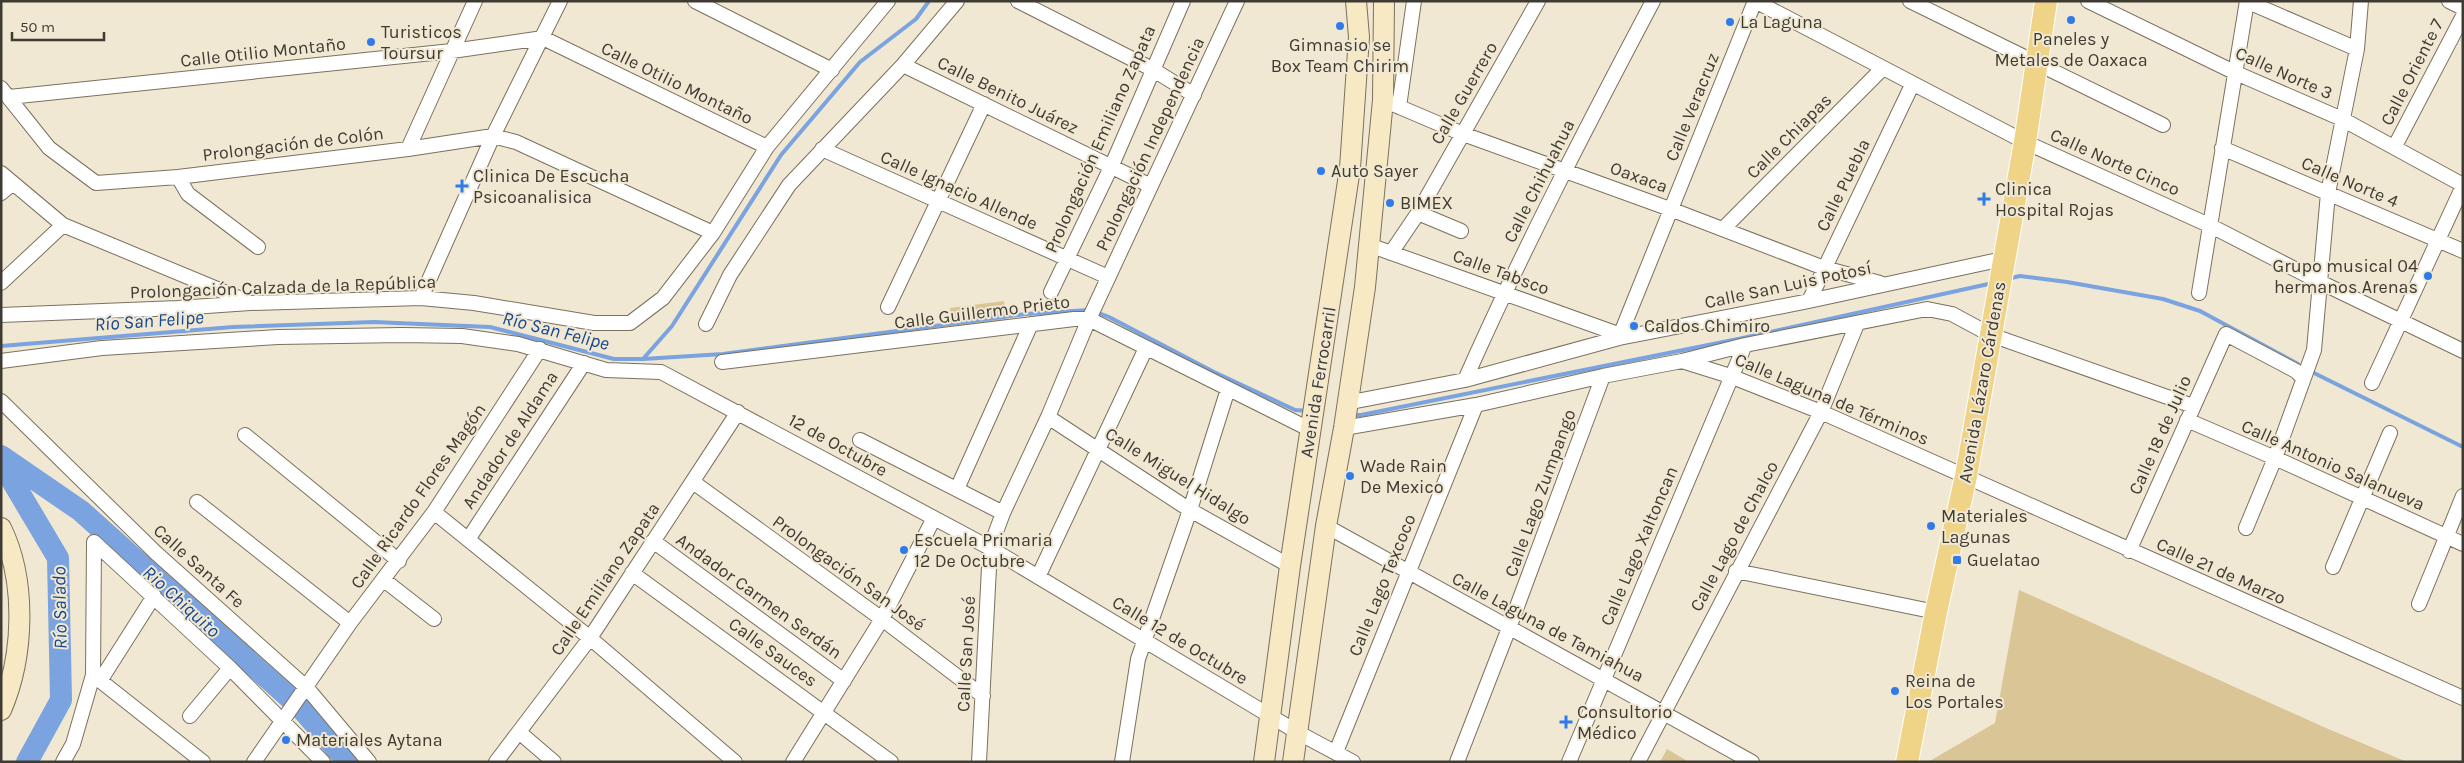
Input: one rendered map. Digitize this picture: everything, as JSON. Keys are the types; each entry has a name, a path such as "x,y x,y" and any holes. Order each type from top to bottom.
{"main road":[{"name":"Avenida Ferrocarril","path":"1264,762 1290,566 1350,168 1358,37 1356,1"},
{"name":"Avenida Ferrocarril","path":"1292,762 1326,526 1365,287 1369,245 1391,104 1384,1"},
{"name":"Avenida Lázaro Cárdenas","path":"1907,762 1936,612 1966,476 2025,142 2046,1"},
{"path":"1,528 15,573 19,595 19,622 13,675 1,710"}],"street":[{"path":"408,149 475,1"},
{"path":"421,298 493,136 560,1"},
{"path":"695,1 832,70"},
{"name":"Prolongación Calzada de la República","path":"1,316 250,303 421,298 474,303 594,323 630,323 663,298 713,233 766,147 888,1"},
{"path":"706,324 730,275 789,185 903,65 958,1"},
{"path":"1018,1 1152,69 1194,95"},
{"name":"Prolongación Emiliano Zapata","path":"1051,292 1112,165 1182,1"},
{"name":"Prolongación Independencia","path":"990,548 1003,513 1048,417 1092,312 1237,1"},
{"path":"1391,104 1414,1"},
{"name":"Calle Guerrero","path":"1391,253 1418,212 1538,1"},
{"name":"Calle Chihuahua","path":"1465,380 1503,294 1564,169 1653,1"},
{"name":"Calle Norte Cinco","path":"1755,1 1912,85 2025,142 2211,226 2320,282 2463,351"},
{"name":"Calle Veracruz","path":"1620,336 1755,1"},
{"path":"1910,1 2163,125"},
{"name":"Calle Norte 3","path":"2088,1 2236,73 2342,119 2395,146 2463,185"},
{"path":"2199,293 2247,1 2357,49"},
{"path":"2246,528 2275,458 2312,354 2328,193 2357,49 2362,1"},
{"path":"2449,1 2463,8"},
{"name":"Calle Oriente 7","path":"2395,146 2463,16"},
{"name":"Calle Otilio Montaño","path":"5,92 452,51 543,38 766,147"},
{"name":"Calle Benito Juárez","path":"903,65 1112,165 1151,186"},
{"name":"Calle Chiapas","path":"1723,229 1882,69"},
{"name":"Calle Puebla","path":"1809,301 1912,85"},
{"name":"Prolongación de Colón","path":"5,92 49,148 96,183 178,177 408,149 493,136"},
{"path":"888,307 984,104"},
{"name":"Oaxaca","path":"1391,104 1463,134 1564,169 1824,268 1883,284"},
{"path":"493,136 516,142 713,233"},
{"name":"Calle Norte 4","path":"2222,148 2463,251"},
{"name":"Calle Ignacio Allende","path":"822,149 1108,277"},
{"path":"1,173 63,225 250,303"},
{"path":"178,177 188,194 258,247"},
{"path":"1,193 13,183"},
{"path":"2372,383 2463,185"},
{"path":"1418,212 1461,231"},
{"path":"1,283 63,225"},
{"name":"Calle Tabsco","path":"1369,245 1620,336"},
{"name":"Calle San Luis Potosí","path":"1345,415 1620,336 1809,301 1883,284 2001,274"},
{"path":"1345,415 1476,405 1603,376 1682,361 1745,345 1927,309 1952,314 1991,335 2193,406"},
{"name":"Calle Guillermo Prieto","path":"722,362 1031,324 1092,312 1146,348 1228,390 1313,419"},
{"path":"957,489 1031,324"},
{"name":"Calle Lago de Chalco","path":"1638,762 1736,571 1821,412 1857,324"},
{"name":"Calle 18 de Julio","path":"2129,550 2226,334 2304,376"},
{"path":"1,361 102,348 278,337 454,336 540,349 584,363"},
{"name":"Calle Lago Xaltoncan","path":"1569,762 1730,376 1745,345"},
{"path":"1038,577 1146,348"},
{"name":"Calle Ricardo Flores Magón","path":"285,719 350,623 399,561 434,512 540,349"},
{"name":"Calle Laguna de Términos","path":"1682,361 1730,376 1821,412 1966,476"},
{"name":"12 de Octubre","path":"584,363 615,371 656,371 668,374 990,548"},
{"name":"Andador de Aldama","path":"468,538 584,363"},
{"name":"Calle Lago Zumpango","path":"1457,762 1510,628 1603,376"},
{"path":"1122,762 1138,659 1190,510 1228,390"},
{"name":"Calle Santa Fe","path":"1,401 156,553 303,692 369,762"},
{"name":"Calle Lago Texcoco","path":"1336,752 1407,572 1476,405"},
{"name":"Calle Emiliano Zapata","path":"496,762 590,638 738,412"},
{"name":"Calle Miguel Hidalgo","path":"1048,417 1190,510 1290,566"},
{"name":"Calle Antonio Salanueva","path":"2187,420 2463,544"},
{"path":"2333,567 2364,498 2390,433"},
{"path":"245,435 399,561"},
{"path":"860,440 1003,513"},
{"name":"Calle 21 de Marzo","path":"1966,476 2463,698"},
{"name":"Prolongación San José","path":"693,482 882,619 982,696"},
{"path":"2420,604 2445,536 2463,496"},
{"path":"197,502 350,623"},
{"path":"434,512 590,638 735,762"},
{"path":"793,762 882,619 934,518"},
{"name":"Calle Laguna de Tamiahua","path":"1326,526 1407,572 1604,678 1752,762"},
{"name":"Andador Carmen Serdán","path":"653,541 844,681"},
{"path":"97,678 94,542 285,719 323,762"},
{"name":"Calle 12 de Octubre","path":"990,548 1297,732 1353,762"},
{"name":"Calle San José","path":"979,762 990,548"},
{"path":"1736,571 1936,612"},
{"name":"Calle Sauces","path":"632,573 891,762"},
{"path":"384,580 434,619"},
{"path":"63,762 73,744 97,678 154,596"},
{"path":"190,716 230,668"},
{"path":"97,678 203,762"},
{"path":"254,762 285,719"},
{"path":"519,732 554,762"}],"shaded area":[{"path":"1004,301 1007,324 954,332 950,308"},
{"path":"2019,590 2326,728 2407,762 1928,762 1995,723"},
{"path":"1667,749 1689,762 1660,762"}],"waterway":[{"name":"Río San Felipe","path":"1,346 233,327 374,322 490,327 614,359 643,359 672,326 781,155 860,62 916,19 929,1"},
{"path":"2007,279 2020,276 2067,282 2163,299 2200,311 2298,364"},
{"path":"1352,415 1361,415 1743,338 1993,283"},
{"path":"643,359 723,354 1026,314 1089,310"},
{"path":"1096,312 1214,372 1295,410 1308,411"},
{"path":"2310,371 2463,447"},
{"name":"Rio Chiquito","path":"1,456 81,511 301,708 348,762"},
{"name":"Río Salado","path":"1,462 58,558 61,700 27,762"}],"place":[{"name":"Paneles y Metales de Oaxaca","path":"2071,20"},
{"name":"La Laguna","path":"1730,22"},
{"name":"Gimnasio se Box Team Chirim","path":"1340,26"},
{"name":"Turisticos Toursur","path":"371,42"},
{"name":"Auto Sayer","path":"1321,171"},
{"name":"Clinica De Escucha Psicoanalisica","path":"462,186"},
{"name":"Clinica Hospital Rojas","path":"1984,199"},
{"name":"BIMEX","path":"1390,203"},
{"name":"Grupo musical 04 hermanos Arenas","path":"2428,276"},
{"name":"Caldos Chimiro","path":"1634,326"},
{"name":"Wade Rain De Mexico","path":"1350,476"},
{"name":"Materiales Lagunas","path":"1931,526"},
{"name":"Escuela Primaria 12 De Octubre","path":"904,550"},
{"name":"Guelatao","path":"1957,560"},
{"name":"Reina de Los Portales","path":"1895,691"},
{"name":"Consultorio Médico","path":"1566,722"},
{"name":"Materiales Aytana","path":"286,740"}]}
